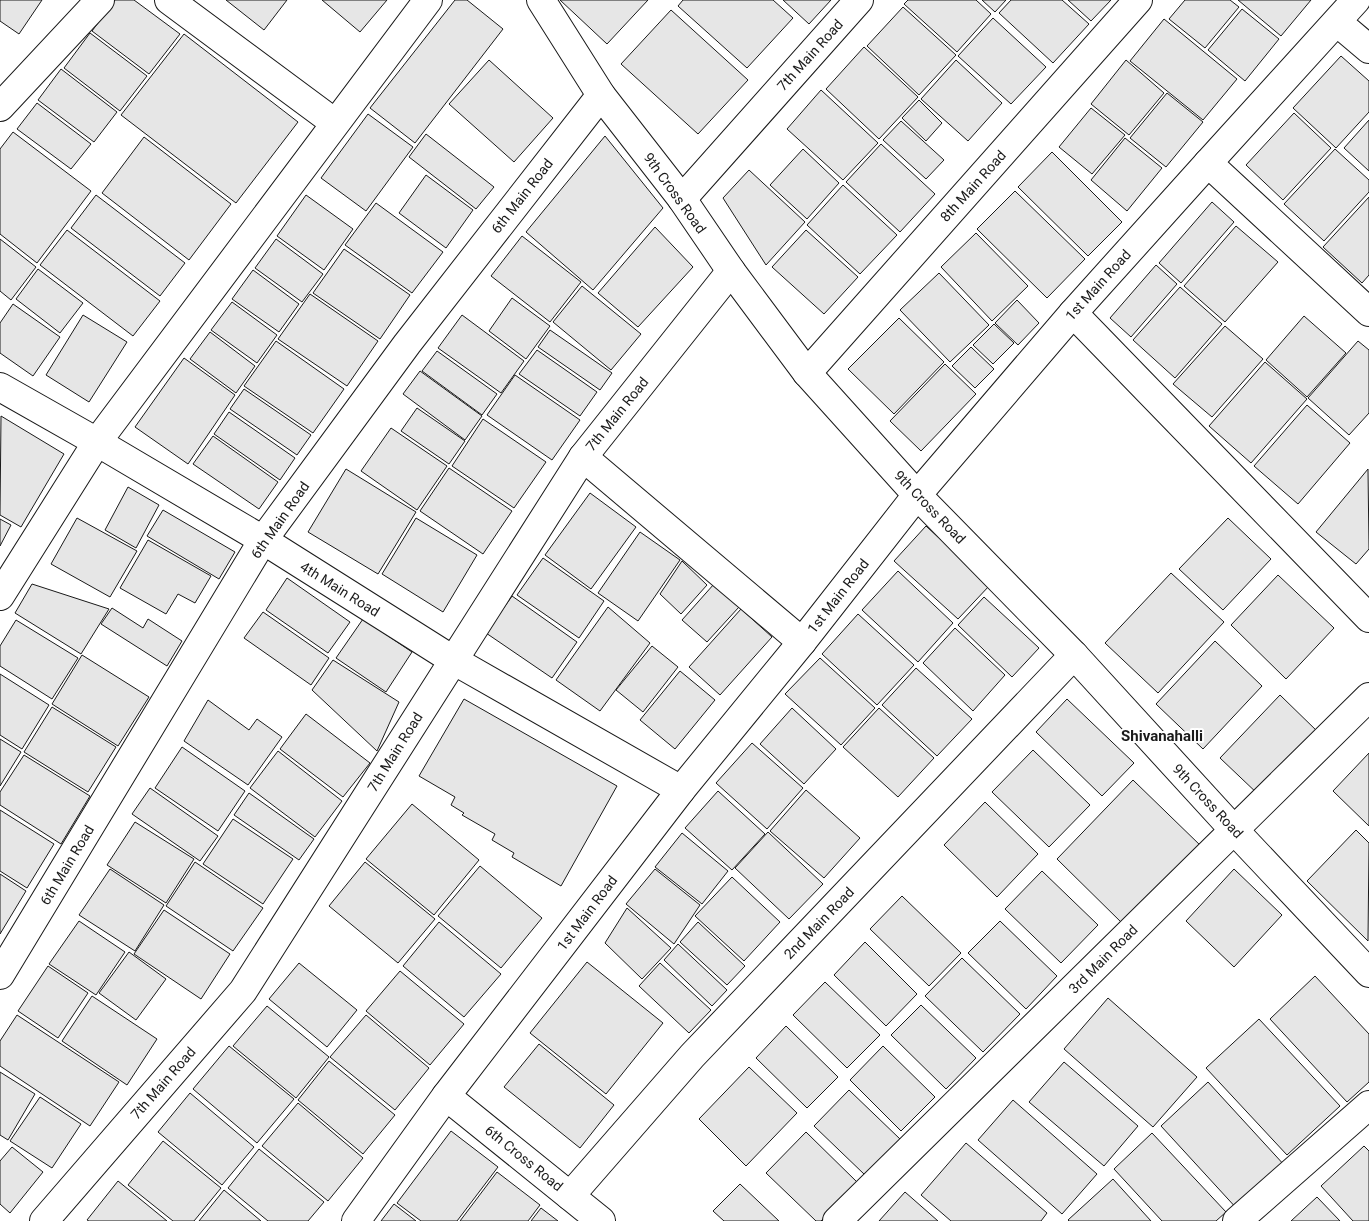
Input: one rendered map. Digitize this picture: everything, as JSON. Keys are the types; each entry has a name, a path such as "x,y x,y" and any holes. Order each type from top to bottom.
{"street":[{"path":"0,107 100,0"},
{"path":"169,0 334,123"},
{"path":"0,596 97,442 334,123 428,0"},
{"name":"9th Cross Road","path":"541,0 601,95 682,199 731,271 807,373 917,495 1074,656 1369,973"},
{"name":"7th Main Road","path":"682,199 859,0"},
{"name":"8th Main Road","path":"807,373 1138,0"},
{"name":"1st Main Road","path":"356,1221 446,1096 681,790 802,642 917,495 1073,313 1356,0"},
{"path":"1337,22 1369,49"},
{"name":"6th Main Road","path":"0,975 264,540 407,344 601,95"},
{"path":"1208,163 1369,312"},
{"name":"7th Main Road","path":"44,1221 243,991 583,457 731,271"},
{"path":"1073,313 1369,618"},
{"name":"4th Main Road","path":"0,387 264,540 453,660 681,790"},
{"path":"583,457 802,642"},
{"name":"2nd Main Road","path":"570,1196 692,1056 1074,656"},
{"name":"3rd Main Road","path":"837,1221 1369,697"},
{"name":"6th Cross Road","path":"446,1096 601,1221"},
{"path":"1238,1221 1369,1105"}],"building":[{"path":"0,0 42,0 19,34 0,21"},
{"path":"115,0 134,0 180,34 149,74 92,31"},
{"path":"226,0 287,0 264,30"},
{"path":"322,0 387,0 360,32"},
{"path":"455,0 467,0 503,29 415,143 370,108"},
{"path":"560,0 648,0 607,44"},
{"path":"683,0 773,0 793,18 747,68 678,6"},
{"path":"783,0 831,0 809,24"},
{"path":"908,0 976,0 991,14 957,52 904,4"},
{"path":"982,0 1006,0 995,12"},
{"path":"1011,0 1062,0 1089,24 1053,63 999,13"},
{"path":"1068,0 1111,0 1091,21"},
{"path":"1185,0 1230,0 1239,7 1205,48 1169,19"},
{"path":"1238,0 1311,0 1281,36"},
{"path":"903,7 956,55 919,95 867,46"},
{"path":"1242,9 1279,39 1245,81 1208,50"},
{"path":"671,10 748,80 698,134 621,64"},
{"path":"993,18 1046,67 1011,104 958,56"},
{"path":"1164,19 1237,79 1203,120 1130,61"},
{"path":"90,33 147,76 120,111 64,68"},
{"path":"184,34 298,122 236,203 121,115"},
{"path":"864,47 918,97 879,139 826,89"},
{"path":"1341,56 1369,81 1369,112 1336,148 1293,108"},
{"path":"489,60 553,118 514,162 449,104"},
{"path":"956,60 1002,103 968,141 921,99"},
{"path":"1126,60 1164,93 1129,135 1091,104"},
{"path":"61,69 117,112 94,142 38,100"},
{"path":"821,90 878,143 843,180 787,129"},
{"path":"1167,93 1203,122 1166,167 1130,138"},
{"path":"919,100 942,123 926,141 902,118"},
{"path":"37,103 91,144 71,169 17,129"},
{"path":"1091,108 1125,135 1092,174 1059,147"},
{"path":"1294,113 1331,148 1283,200 1246,165"},
{"path":"368,114 413,147 366,211 321,178"},
{"path":"1369,120 1369,171 1344,148"},
{"path":"901,121 944,160 926,179 883,140"},
{"path":"13,132 91,191 37,263 0,234 0,149"},
{"path":"426,134 494,187 476,209 409,157"},
{"path":"605,136 663,208 593,290 526,232"},
{"path":"144,137 231,204 189,260 102,193"},
{"path":"1125,138 1162,168 1127,211 1091,180"},
{"path":"881,144 935,194 900,232 846,182"},
{"path":"803,149 839,183 807,219 770,185"},
{"path":"1335,149 1369,180 1369,192 1324,241 1284,204"},
{"path":"1052,152 1122,222 1088,256 1018,187"},
{"path":"749,170 805,222 766,265 723,198"},
{"path":"426,175 473,210 446,248 399,213"},
{"path":"843,185 897,235 860,274 807,225"},
{"path":"1015,191 1085,259 1047,298 977,229"},
{"path":"96,195 185,263 160,296 71,228"},
{"path":"306,195 353,229 324,270 277,236"},
{"path":"1369,197 1369,275 1362,283 1323,247"},
{"path":"1212,202 1234,222 1181,283 1159,263"},
{"path":"376,203 443,252 412,293 345,245"},
{"path":"1236,226 1278,262 1225,322 1184,286"},
{"path":"655,227 693,267 638,327 598,293"},
{"path":"67,230 160,301 133,336 40,265"},
{"path":"806,230 858,277 824,314 772,267"},
{"path":"976,233 1028,286 992,321 941,267"},
{"path":"522,236 581,282 550,322 491,276"},
{"path":"0,239 36,267 11,300 0,291"},
{"path":"276,239 323,274 302,302 255,268"},
{"path":"344,249 410,295 380,339 313,293"},
{"path":"1156,265 1177,284 1131,337 1110,318"},
{"path":"38,269 83,303 60,333 16,299"},
{"path":"253,270 299,304 279,332 232,299"},
{"path":"939,273 989,325 950,362 900,310"},
{"path":"582,286 641,334 611,370 553,322"},
{"path":"1180,287 1222,324 1175,378 1133,340"},
{"path":"310,294 378,341 347,386 278,339"},
{"path":"512,298 550,326 526,359 489,331"},
{"path":"1017,300 1039,323 1018,345 995,323"},
{"path":"232,302 277,335 257,363 211,330"},
{"path":"13,304 60,337 33,376 0,353 0,323"},
{"path":"83,315 127,342 89,402 46,375"},
{"path":"462,315 524,361 501,393 438,348"},
{"path":"1304,316 1346,353 1307,397 1266,360"},
{"path":"899,318 944,362 894,414 848,369"},
{"path":"994,324 1014,343 993,364 973,345"},
{"path":"1225,326 1263,359 1212,417 1173,384"},
{"path":"550,330 612,373 600,390 538,347"},
{"path":"210,332 255,366 236,393 190,359"},
{"path":"276,341 344,389 313,433 244,386"},
{"path":"1358,341 1369,350 1369,413 1349,435 1308,398"},
{"path":"971,347 994,369 975,388 952,366"},
{"path":"537,350 597,392 580,416 519,374"},
{"path":"437,351 497,394 482,415 422,371"},
{"path":"184,358 235,395 188,464 135,427"},
{"path":"1265,362 1307,399 1251,463 1209,426"},
{"path":"945,364 976,394 921,451 890,421"},
{"path":"420,371 482,416 465,440 403,394"},
{"path":"515,375 580,420 552,460 487,415"},
{"path":"244,389 311,435 297,455 230,409"},
{"path":"1307,405 1350,443 1298,504 1254,466"},
{"path":"417,408 465,441 449,464 401,431"},
{"path":"229,412 295,458 280,480 214,434"},
{"path":"1,416 64,454 21,527 0,515"},
{"path":"483,419 546,462 514,508 452,466"},
{"path":"391,428 447,466 417,510 361,471"},
{"path":"213,436 278,482 259,509 193,464"},
{"path":"449,468 512,511 483,554 420,511"},
{"path":"346,469 416,512 378,574 308,532"},
{"path":"1368,469 1369,549 1356,564 1316,532"},
{"path":"128,487 159,505 136,548 105,530"},
{"path":"590,493 636,527 591,589 545,555"},
{"path":"163,510 235,552 219,579 147,536"},
{"path":"77,518 137,551 110,597 51,564"},
{"path":"416,518 477,555 443,612 382,574"},
{"path":"1228,518 1271,559 1223,610 1179,569"},
{"path":"0,519 11,525 0,546"},
{"path":"926,526 990,585 958,619 894,561"},
{"path":"640,532 680,560 638,621 598,593"},
{"path":"148,540 211,576 195,603 178,594 166,614 120,588"},
{"path":"543,558 604,601 579,638 517,595"},
{"path":"682,561 707,585 681,614 660,594"},
{"path":"898,571 953,623 918,662 862,610"},
{"path":"1171,573 1224,622 1158,693 1105,643"},
{"path":"1278,575 1334,628 1286,679 1231,625"},
{"path":"287,578 350,622 328,653 266,610"},
{"path":"32,584 109,609 81,654 15,613"},
{"path":"714,584 739,607 707,642 682,620"},
{"path":"512,596 577,642 552,678 486,633"},
{"path":"984,597 1039,648 1012,677 958,625"},
{"path":"608,607 650,643 600,711 556,680"},
{"path":"112,608 143,628 148,619 182,641 167,666 101,624"},
{"path":"741,609 772,637 720,695 689,667"},
{"path":"263,612 329,658 311,685 244,638"},
{"path":"858,614 914,665 877,705 822,654"},
{"path":"363,619 412,652 386,692 336,658"},
{"path":"16,620 78,658 52,699 0,666 0,646"},
{"path":"955,628 1005,675 973,711 923,663"},
{"path":"1215,641 1262,686 1203,749 1156,704"},
{"path":"652,646 678,667 643,712 616,690"},
{"path":"82,655 149,697 118,746 52,704"},
{"path":"820,658 875,708 841,745 785,694"},
{"path":"333,660 399,702 377,751 312,690"},
{"path":"916,668 972,719 937,756 882,705"},
{"path":"680,671 715,700 675,749 640,720"},
{"path":"0,674 49,705 22,749 0,735"},
{"path":"1280,695 1319,733 1260,796 1220,758"},
{"path":"464,699 617,786 561,886 512,857 514,853 492,840 495,834 462,815 464,813 451,805 455,797 419,776"},
{"path":"1067,699 1134,763 1102,796 1036,732"},
{"path":"208,700 249,730 257,719 282,737 248,785 184,741"},
{"path":"52,707 116,747 88,792 24,752"},
{"path":"792,708 836,749 804,784 760,744"},
{"path":"879,708 934,758 898,797 843,747"},
{"path":"306,714 370,763 343,797 280,749"},
{"path":"0,739 21,752 0,786"},
{"path":"752,743 803,788 767,829 716,783"},
{"path":"182,747 245,791 218,831 155,788"},
{"path":"1033,750 1090,805 1049,847 992,792"},
{"path":"278,751 342,801 315,837 250,788"},
{"path":"1369,753 1369,826 1333,791"},
{"path":"24,755 90,796 61,844 0,805 0,792"},
{"path":"1133,780 1202,847 1125,926 1057,859"},
{"path":"150,788 218,836 200,861 132,814"},
{"path":"806,790 860,838 824,878 770,831"},
{"path":"718,791 765,834 732,870 685,828"},
{"path":"249,793 314,839 299,860 234,815"},
{"path":"985,802 1038,854 997,897 944,845"},
{"path":"412,804 479,860 434,915 366,859"},
{"path":"0,810 54,844 27,888 0,871"},
{"path":"233,819 293,859 263,904 203,864"},
{"path":"135,822 194,859 166,903 107,865"},
{"path":"1356,830 1369,843 1368,941 1307,881"},
{"path":"768,832 823,884 789,919 735,868"},
{"path":"682,833 728,871 702,904 655,867"},
{"path":"195,862 263,908 233,951 166,906"},
{"path":"365,862 435,919 398,963 329,906"},
{"path":"480,866 542,918 501,968 438,916"},
{"path":"110,869 164,905 135,951 79,915"},
{"path":"655,869 700,905 674,944 626,904"},
{"path":"1234,869 1282,915 1234,967 1186,921"},
{"path":"1042,871 1098,925 1061,963 1005,909"},
{"path":"0,874 26,891 0,934"},
{"path":"732,877 780,922 744,961 695,916"},
{"path":"902,896 961,953 929,986 870,929"},
{"path":"627,908 671,948 642,979 605,943"},
{"path":"164,910 230,954 201,999 134,954"},
{"path":"79,921 125,952 96,995 49,964"},
{"path":"1000,921 1057,976 1026,1009 968,953"},
{"path":"439,922 501,974 464,1017 403,966"},
{"path":"698,922 745,966 727,985 680,942"},
{"path":"865,942 917,994 886,1026 834,975"},
{"path":"678,944 727,990 712,1006 664,960"},
{"path":"129,952 166,979 136,1020 99,993"},
{"path":"962,958 1020,1014 983,1052 925,996"},
{"path":"587,962 663,1023 606,1094 530,1033"},
{"path":"299,963 357,1010 327,1047 269,999"},
{"path":"660,963 711,1010 689,1033 639,986"},
{"path":"48,966 88,993 58,1038 18,1011"},
{"path":"400,971 464,1024 430,1065 366,1011"},
{"path":"1315,976 1369,1034 1369,1082 1347,1102 1270,1019"},
{"path":"825,982 880,1035 847,1068 793,1015"},
{"path":"92,996 157,1039 127,1085 62,1041"},
{"path":"1108,998 1197,1077 1153,1127 1064,1049"},
{"path":"921,1005 976,1058 946,1089 891,1035"},
{"path":"267,1006 329,1057 296,1098 233,1046"},
{"path":"17,1015 119,1082 90,1126 0,1066 0,1041"},
{"path":"366,1015 429,1068 395,1110 330,1057"},
{"path":"1259,1019 1340,1106 1287,1155 1206,1068"},
{"path":"786,1026 838,1077 807,1108 756,1058"},
{"path":"539,1044 614,1105 580,1148 504,1087"},
{"path":"229,1046 294,1099 257,1143 193,1089"},
{"path":"883,1046 935,1097 901,1131 850,1080"},
{"path":"329,1061 395,1115 363,1154 298,1100"},
{"path":"1064,1062 1138,1126 1104,1166 1029,1102"},
{"path":"749,1067 797,1113 746,1166 699,1119"},
{"path":"0,1072 35,1094 8,1140 0,1135"},
{"path":"1208,1082 1286,1167 1239,1211 1161,1126"},
{"path":"849,1090 900,1139 865,1175 814,1126"},
{"path":"190,1093 254,1147 222,1185 158,1132"},
{"path":"40,1097 81,1124 52,1168 10,1141"},
{"path":"1013,1100 1097,1174 1062,1214 978,1140"},
{"path":"298,1103 363,1158 328,1201 262,1146"},
{"path":"451,1131 498,1167 457,1221 421,1221 397,1203"},
{"path":"806,1132 858,1183 821,1221 816,1221 766,1173"},
{"path":"1152,1133 1226,1212 1216,1221 1162,1221 1114,1169"},
{"path":"163,1141 221,1188 194,1221 173,1221 128,1185"},
{"path":"966,1143 1047,1213 1041,1221 951,1221 921,1195"},
{"path":"1364,1146 1369,1151 1369,1221 1353,1221 1321,1186"},
{"path":"12,1147 43,1172 10,1213 0,1204 0,1161"},
{"path":"259,1149 324,1202 308,1221 268,1221 228,1188"},
{"path":"497,1172 540,1205 528,1221 460,1221"},
{"path":"1113,1179 1151,1221 1068,1220"},
{"path":"118,1181 167,1221 87,1220"},
{"path":"740,1184 779,1221 724,1221 713,1211"},
{"path":"224,1190 261,1221 199,1221"},
{"path":"905,1192 938,1221 879,1221"},
{"path":"1317,1197 1340,1221 1291,1221"},
{"path":"394,1204 416,1221 381,1221"},
{"path":"541,1208 558,1221 531,1221"}],"district":[{"name":"Shivanahalli","path":"1162,736"}]}
